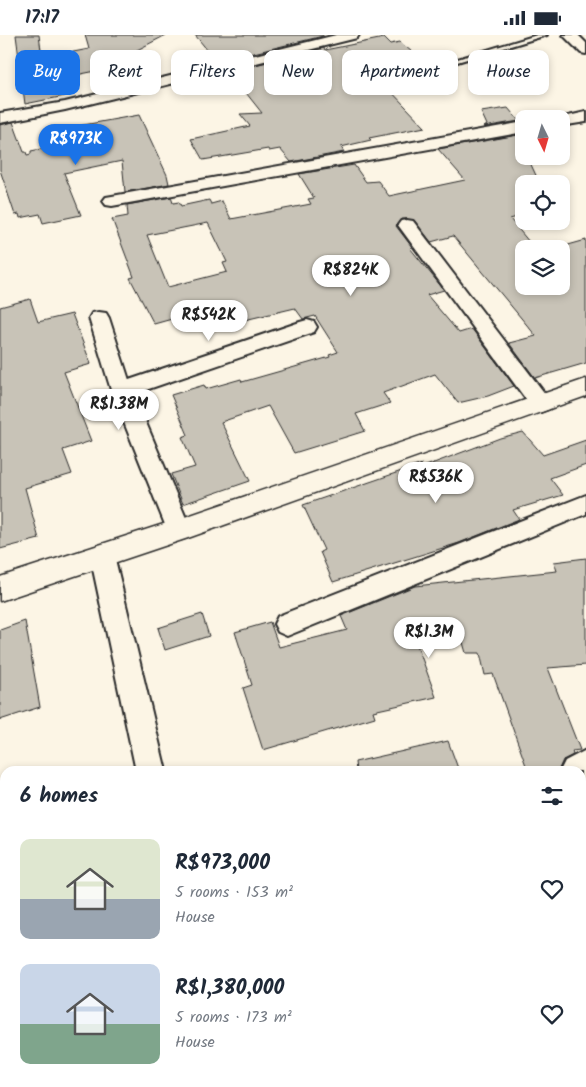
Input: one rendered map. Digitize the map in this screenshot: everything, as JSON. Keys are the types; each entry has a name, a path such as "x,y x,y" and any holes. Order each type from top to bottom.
{"street":[{"path":"0,118 65,105 352,35"},
{"path":"570,35 586,50"},
{"path":"570,120 586,117"},
{"path":"112,201 515,129"},
{"path":"407,225 541,404"},
{"path":"99,318 122,390 179,530"},
{"path":"122,390 307,327"},
{"path":"0,589 179,530 586,387"},
{"path":"287,624 586,504"},
{"path":"102,555 150,766"}],"lane":[{"path":"458,60 544,35"}],"building":[{"path":"16,35 39,35 41,50 18,50"},
{"path":"85,35 166,35 137,50 90,50 90,72 80,74 80,51 89,49"},
{"path":"195,35 323,35 254,53 254,50 207,50"},
{"path":"384,38 390,44 400,42 410,50 342,50 342,95 395,95 425,127 369,138 371,140 341,147 344,152 291,162 280,149 269,151 268,149 203,160 191,139 250,126 240,114 262,113 248,95 254,95 254,65 264,63 264,95 332,95 332,50 325,50"},
{"path":"24,95 65,96 25,104"},
{"path":"508,108 515,116 515,122 484,127 487,125 481,112"},
{"path":"139,115 167,175 169,184 125,192 122,161 64,173 81,215 43,223 40,214 20,218 19,214 15,215 0,170 0,125 13,122 24,152 27,155 31,154 31,151 85,140 78,126"},
{"path":"515,136 515,165 531,165 536,175 515,175 515,218 510,219 515,225 515,230 519,230 528,240 515,240 515,295 570,295 570,244 586,240 586,363 535,378 509,343 536,336 453,236 431,242 414,220 401,219 396,226 412,247 410,248 444,290 427,295 459,333 472,329 514,386 488,396 458,403 435,374 383,393 390,403 356,414 365,431 294,453 268,406 221,422 250,481 183,504 171,474 195,467 182,437 188,435 171,395 204,385 206,389 241,379 242,382 330,357 329,355 338,352 315,316 303,319 295,308 232,323 222,305 154,324 130,278 134,277 112,219 128,216 127,205 171,197 173,203 179,202 181,206 209,200 211,204 222,201 231,219 311,204 308,199 314,198 299,174 354,165 366,182 378,181 389,196 465,180 438,149","holes":["208,223 227,262 223,263 227,272 168,287 147,235"]},
{"path":"30,299 38,322 72,314 91,364 64,372 91,441 63,450 72,474 25,488 39,539 0,549 0,307"},
{"path":"523,432 543,455 586,440 586,465 550,478 563,495 513,510 519,519 459,543 333,582 320,552 324,550 303,505 422,464 418,469 500,438"},
{"path":"586,558 586,665 548,668 580,750 572,751 573,755 563,760 560,766 526,766 493,674 485,675 480,653 466,653 462,639 416,642 436,697 373,711 375,717 263,750 243,688 252,685 235,632 270,622 279,647 347,630 341,616 415,586 557,571 554,562"},
{"path":"202,614 209,636 165,650 158,628"},
{"path":"25,621 40,707 0,720 0,630"},
{"path":"448,741 457,766 355,766 355,762"}]}
